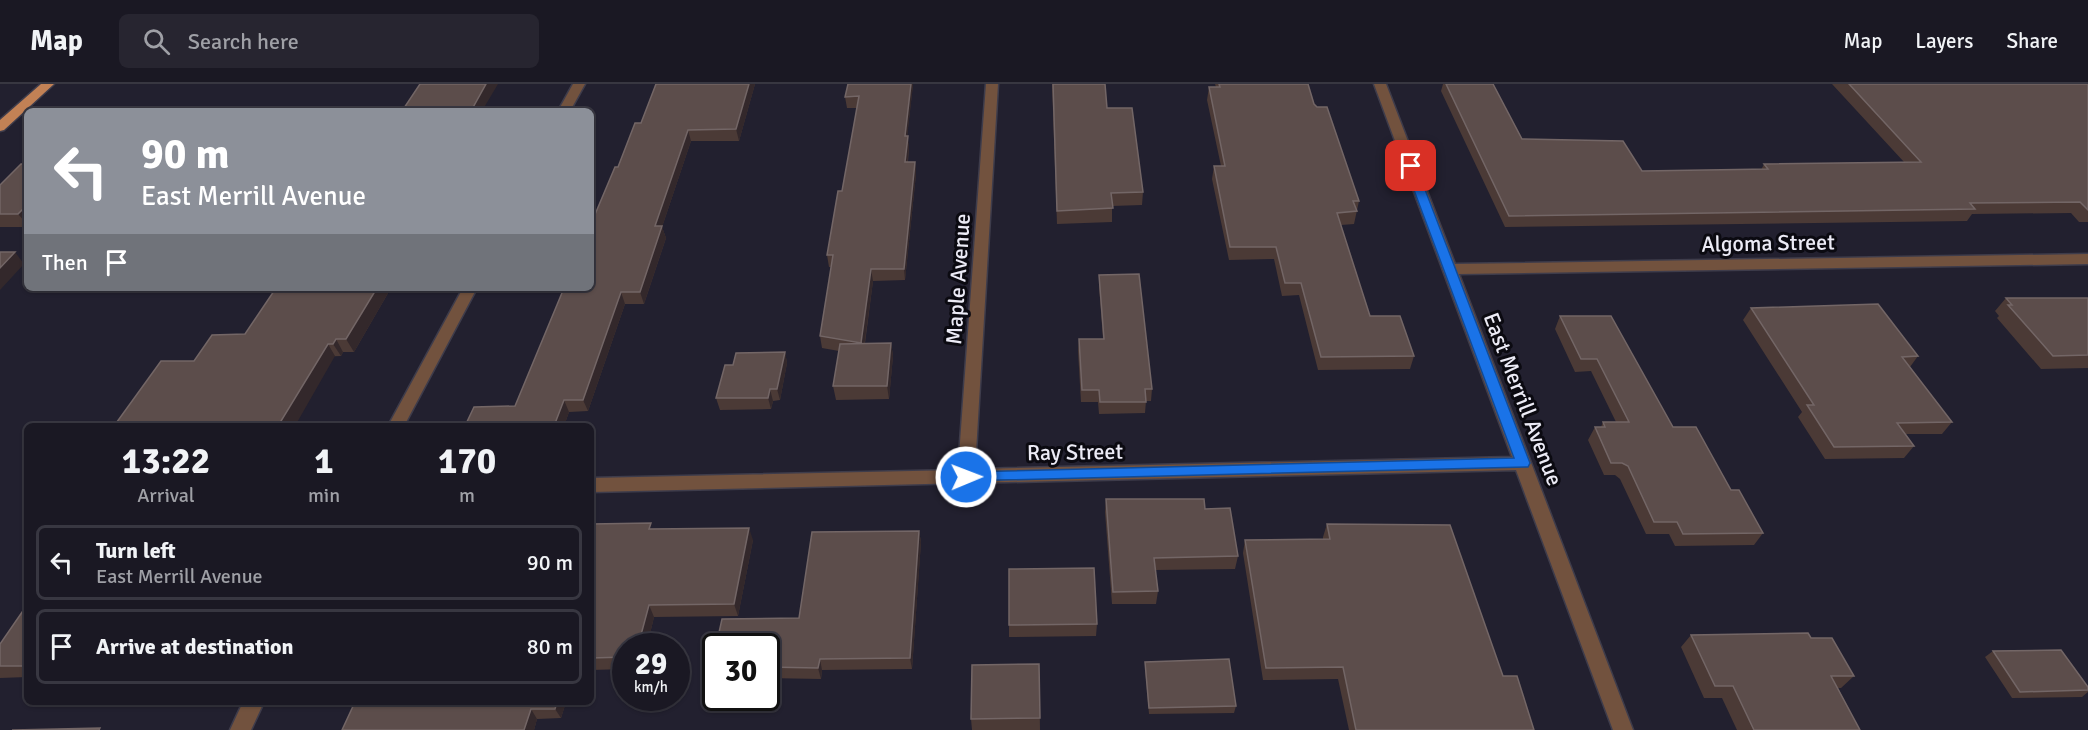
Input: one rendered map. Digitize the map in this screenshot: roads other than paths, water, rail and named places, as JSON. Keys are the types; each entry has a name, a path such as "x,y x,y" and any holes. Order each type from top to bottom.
{"main road":[{"path":"0,126 48,84"}],"street":[{"path":"566,108 579,84"},
{"name":"Maple Avenue","path":"966,477 992,84"},
{"name":"East Merrill Avenue","path":"1380,84 1623,730"},
{"name":"Algoma Street","path":"1449,269 2088,259"},
{"path":"398,423 468,291"},
{"name":"Ray Street","path":"594,485 1523,463"},
{"path":"240,730 252,705"}]}
